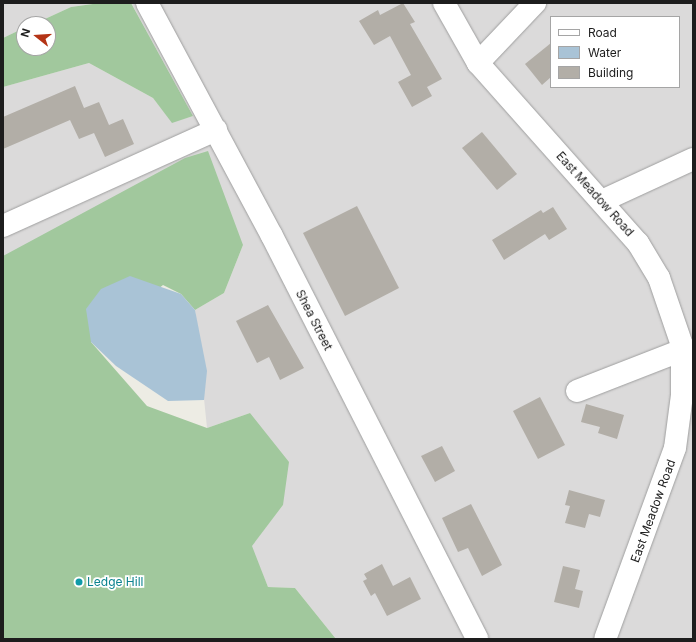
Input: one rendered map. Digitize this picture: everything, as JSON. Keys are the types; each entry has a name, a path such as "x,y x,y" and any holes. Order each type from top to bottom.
{"street":[{"name":"Shea Street","path":"147,3 216,130 477,639"},
{"name":"East Meadow Road","path":"444,3 478,63 514,108 604,200 638,242 660,278 675,317 682,350 682,395 675,448 605,639"},
{"path":"478,63 535,3"},
{"path":"3,226 216,130"},
{"path":"604,200 693,159"},
{"path":"577,391 682,350"}],"shaded area":[{"path":"3,3 100,3 71,7 51,16 16,16 16,32 3,38"},
{"path":"131,3 693,3 693,639 336,639 295,588 268,587 251,546 283,505 250,413 207,428 195,310 224,293 243,245 3,256 3,87 89,63 153,98 172,122 193,116"}],"green space":[{"path":"100,3 131,3 193,116 172,123 153,98 89,63 3,87 3,38 16,32 16,56 56,56 56,16 51,16 71,7"},
{"path":"208,151 243,245 224,293 195,310 181,294 163,285 91,342 147,406 207,428 250,413 289,462 283,505 252,546 268,587 295,588 336,639 3,639 3,256 185,158"}],"water":[{"path":"130,276 181,294 195,310 207,371 204,400 168,401 116,366 91,342 86,309 101,289"}],"building":[{"path":"403,3 415,22 410,24 442,79 427,87 432,96 412,107 398,82 411,75 390,36 374,45 359,21 378,10 380,15"},
{"path":"550,44 550,78 542,85 525,64"},
{"path":"75,86 84,108 99,102 109,125 123,119 134,144 105,157 94,133 79,139 70,120 3,149 3,117"},
{"path":"482,132 517,174 497,190 462,148"},
{"path":"357,206 399,288 345,316 303,233"},
{"path":"553,207 567,229 549,240 545,234 504,260 492,240 541,210 543,213"},
{"path":"268,305 304,368 280,380 269,357 257,363 236,321"},
{"path":"540,397 565,445 538,459 513,411"},
{"path":"586,404 624,415 617,439 598,433 600,427 581,422"},
{"path":"442,446 455,471 435,482 421,456"},
{"path":"569,490 605,500 600,517 589,514 585,528 565,523 570,506 565,505"},
{"path":"471,504 502,565 482,576 468,548 458,552 442,518"},
{"path":"382,564 393,586 410,577 421,599 387,616 375,593 371,596 363,581 367,579 364,574"},
{"path":"563,566 580,570 575,589 583,591 579,608 554,602"}],"place":[{"name":"Ledge Hill","path":"79,582"}]}
